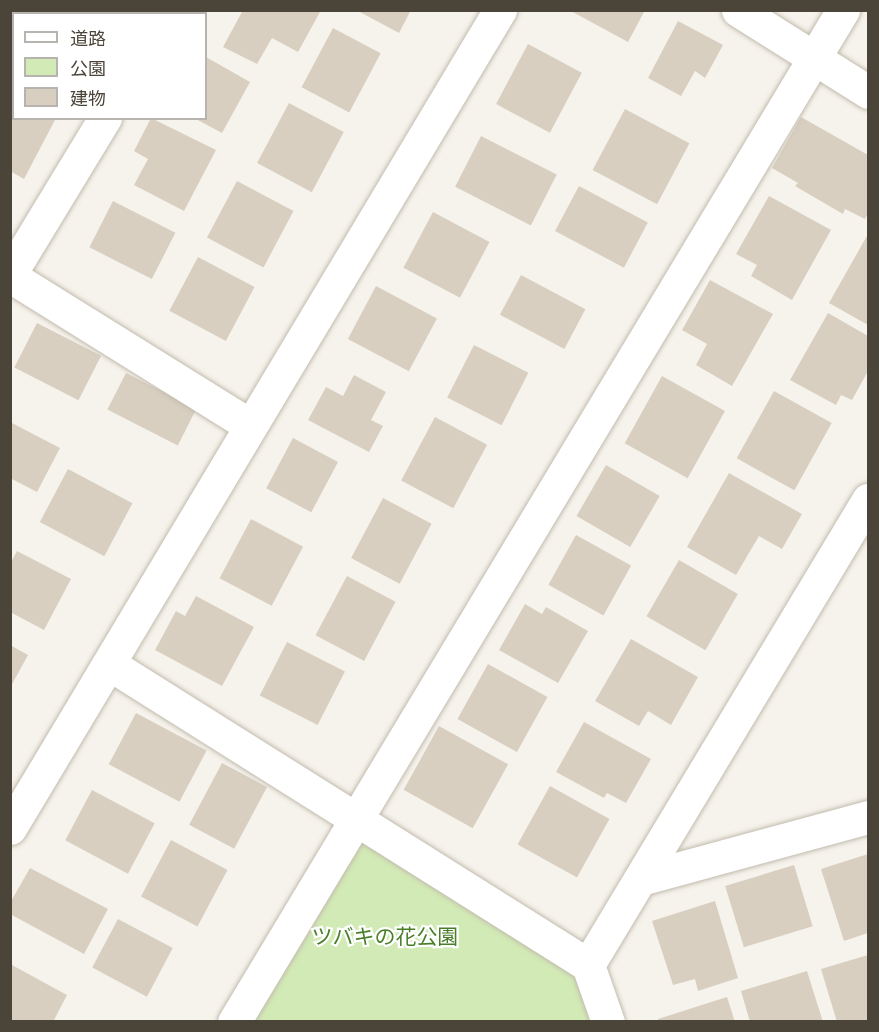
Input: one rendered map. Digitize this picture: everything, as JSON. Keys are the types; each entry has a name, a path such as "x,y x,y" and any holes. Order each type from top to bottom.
{"street":[{"path":"10,828 111,665 249,425 500,10"},
{"path":"738,10 868,92"},
{"path":"234,1022 843,10"},
{"path":"104,120 10,275 249,425"},
{"path":"588,965 868,500"},
{"path":"111,665 588,965 608,1022"},
{"path":"640,879 868,817"}],"green space":[{"name":"ツバキの花公園","path":"357,819 588,965 608,1022 234,1022"}],"building":[{"path":"10,10 74,10 74,12"},
{"path":"243,10 317,10 320,12 298,52 272,38 257,64 223,47"},
{"path":"356,10 411,10 399,33"},
{"path":"569,10 645,10 628,42"},
{"path":"678,21 723,45 705,78 695,71 681,96 648,78"},
{"path":"333,28 381,53 349,113 302,87"},
{"path":"528,44 582,73 550,133 496,104"},
{"path":"207,58 250,82 222,133 198,120 207,120"},
{"path":"10,81 12,120 55,120 24,179 10,171"},
{"path":"289,103 344,132 312,192 257,163"},
{"path":"625,109 689,143 657,204 593,170"},
{"path":"801,117 868,155 868,213 865,219 845,209 843,214 795,186 798,183 772,168"},
{"path":"150,120 155,120 216,150 184,211 134,185 148,159 134,151"},
{"path":"481,136 557,175 531,225 455,187"},
{"path":"237,181 294,211 263,268 207,238"},
{"path":"579,186 648,223 624,268 555,231"},
{"path":"769,196 831,230 792,300 751,276 757,265 736,254"},
{"path":"113,201 175,233 152,279 89,247"},
{"path":"433,212 490,242 460,298 403,268"},
{"path":"868,234 868,325 829,303"},
{"path":"198,257 255,287 226,341 169,311"},
{"path":"521,275 585,309 564,349 500,315"},
{"path":"710,280 773,314 732,386 696,365 707,344 682,330"},
{"path":"376,286 437,318 409,371 348,339"},
{"path":"828,313 868,336 868,371 852,400 841,395 836,405 790,380"},
{"path":"37,323 101,356 78,400 14,368"},
{"path":"474,345 528,373 502,425 447,398"},
{"path":"126,373 196,409 178,445 107,410"},
{"path":"354,375 386,392 371,420 383,426 369,452 308,420 326,387 343,396"},
{"path":"662,376 725,411 688,478 625,443"},
{"path":"774,391 832,423 794,490 737,458"},
{"path":"435,417 487,445 453,508 401,481"},
{"path":"10,422 60,448 37,492 10,478"},
{"path":"293,438 338,462 311,512 266,488"},
{"path":"606,465 660,496 630,547 576,516"},
{"path":"68,469 132,503 104,556 40,522"},
{"path":"729,473 802,514 782,549 759,536 736,575 687,547"},
{"path":"383,498 432,524 400,584 351,558"},
{"path":"251,519 303,547 272,606 220,578"},
{"path":"576,535 631,566 603,615 548,585"},
{"path":"17,551 71,579 44,630 10,612 10,564"},
{"path":"679,560 738,594 705,650 646,616"},
{"path":"347,576 396,602 364,661 316,635"},
{"path":"196,596 254,627 222,686 155,650 176,611 185,616"},
{"path":"525,604 542,614 546,607 588,631 558,683 499,650"},
{"path":"631,639 698,677 671,725 648,711 639,726 595,701"},
{"path":"287,642 345,672 318,725 260,695"},
{"path":"10,645 28,655 10,688"},
{"path":"488,664 547,697 517,752 457,719"},
{"path":"136,713 207,751 179,802 109,764"},
{"path":"584,722 651,759 626,803 607,793 604,798 556,772"},
{"path":"439,726 508,764 473,828 404,790"},
{"path":"222,763 267,787 234,849 189,825"},
{"path":"550,786 609,819 577,878 518,845"},
{"path":"92,790 155,823 128,874 65,840"},
{"path":"171,840 228,870 197,927 141,897"},
{"path":"868,854 868,933 844,941 821,869"},
{"path":"794,865 813,926 744,947 725,886"},
{"path":"30,868 108,909 84,954 10,914 10,903"},
{"path":"715,901 738,978 698,991 695,979 673,985 652,921"},
{"path":"118,919 173,948 147,997 92,968"},
{"path":"868,955 868,1022 837,1022 821,969"},
{"path":"10,964 67,995 53,1022 10,1021"},
{"path":"807,971 823,1022 750,1022 741,991"},
{"path":"727,997 735,1022 659,1022 658,1019"}]}
